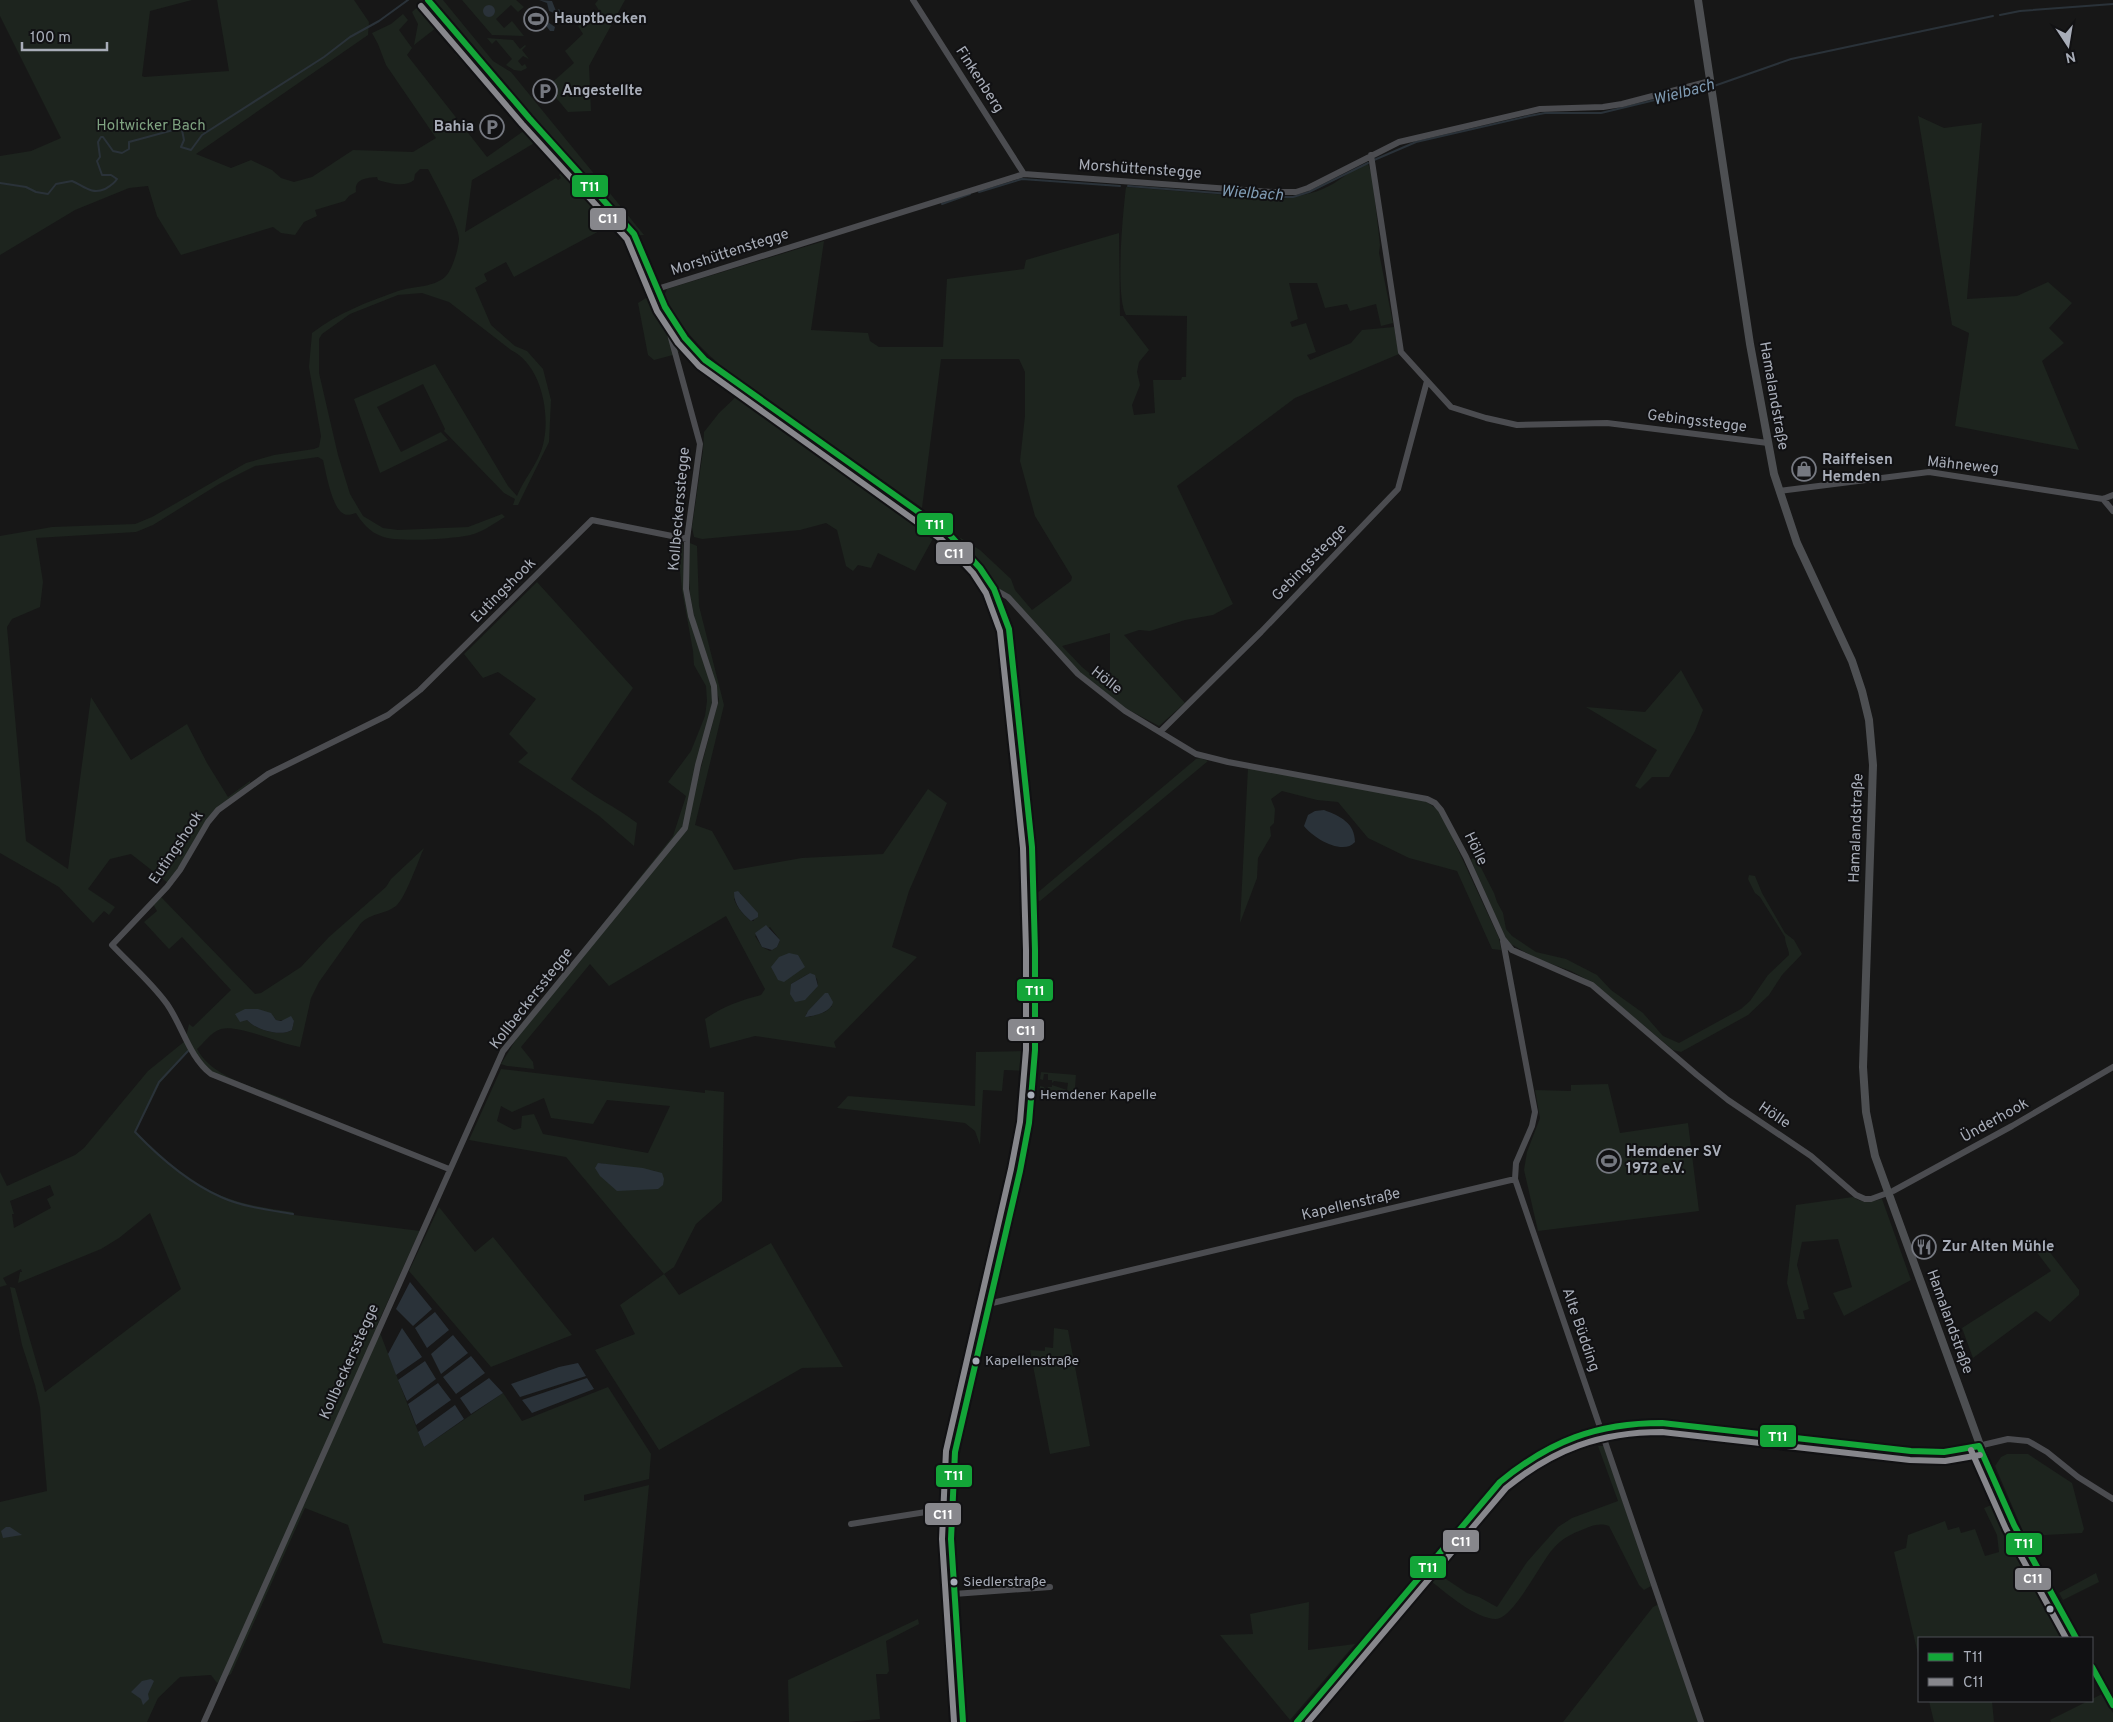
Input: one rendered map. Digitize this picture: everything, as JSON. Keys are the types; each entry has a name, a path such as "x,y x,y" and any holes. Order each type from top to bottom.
{"main road":[{"name":"Hamalandstraße","path":"1698,0 1750,344 1778,491 1797,543 1852,661 1870,720 1873,765 1865,986 1864,1089 1866,1112 1875,1156 1979,1446 2014,1525 2075,1637"},
{"path":"2093,1668 2113,1705"}],"street":[{"path":"428,0 529,118 634,234 665,307 685,338 705,360 948,533 980,568 994,589 1009,629 1032,847 1035,1050 1029,1123 1020,1171 988,1304 956,1452 951,1508 954,1594 963,1722"},
{"name":"Finkenberg","path":"913,0 1024,174"},
{"name":"Morshüttenstegge","path":"657,289 1024,174 1284,193 1308,188 1399,142 1540,109 1604,107 1711,84"},
{"name":"Gebingsstegge","path":"1371,155 1401,352 1452,407 1486,418 1517,425 1607,423 1768,443"},
{"name":"Kollbeckersstegge","path":"204,1722 449,1169 503,1052 685,828 698,765 715,703 714,686 691,616 686,589 687,539 700,444 671,338 665,307"},
{"name":"Gebingsstegge","path":"1160,732 1261,632 1398,489 1427,381"},
{"name":"Mähneweg","path":"1778,491 1929,472 2103,499"},
{"path":"2113,495 2103,499 2113,511"},
{"name":"Eutingshook","path":"449,1169 211,1074 197,1061 178,1020 165,1002 112,945 167,887 180,870 208,822 218,810 268,774 388,715 420,690 592,520 687,539"},
{"name":"Hölle","path":"994,589 1008,597 1078,674 1125,711 1196,754 1213,759 1426,799 1435,804 1441,810 1466,858 1502,939 1512,950 1592,985 1697,1076 1728,1100 1811,1156 1856,1195 1864,1199 1871,1199 1888,1193"},
{"name":"Alte Büdding","path":"1502,939 1535,1112 1532,1126 1516,1163 1515,1179 1701,1722"},
{"name":"Ünderhook","path":"1888,1193 2012,1126 2113,1067"},
{"name":"Kapellenstraße","path":"988,1304 1515,1179"},
{"path":"1297,1722 1500,1482 1520,1465 1544,1449 1570,1437 1600,1428 1648,1423 1934,1452 1957,1451 2008,1439 2028,1441 2047,1452 2078,1476 2113,1499"},
{"path":"851,1524 951,1508"},
{"path":"954,1594 1050,1587"}],"green space":[{"path":"0,0 192,0 150,11 142,76 144,77 229,71 217,0 354,0 369,22 368,35 196,154 231,168 251,160 272,170 281,178 294,182 312,177 353,150 413,152 436,138 386,65 372,33 391,24 403,14 408,20 399,30 412,48 407,55 487,157 525,130 455,54 455,48 461,43 453,34 446,40 436,28 414,45 418,24 412,12 425,0 443,0 493,61 511,72 644,235 630,236 616,222 514,277 506,262 484,274 487,281 475,288 491,325 515,346 527,351 543,369 551,400 549,442 518,505 513,505 515,499 504,493 444,431 445,429 423,384 377,407 401,452 441,432 448,440 380,473 354,399 435,364 508,486 517,496 540,455 545,428 544,402 541,389 536,377 521,357 449,302 422,293 398,295 350,314 322,334 319,339 319,373 338,455 350,494 363,516 383,528 398,530 468,527 502,514 505,517 474,534 427,540 381,536 367,527 356,513 347,515 340,511 330,490 323,460 318,457 255,466 219,484 153,525 136,532 36,538 43,582 40,607 12,619 7,627 26,841 68,869 91,697 131,760 187,724 207,763 228,797 250,781 250,783 217,808 168,883 131,854 110,859 88,889 115,907 109,915 104,911 93,923 59,887 0,853 0,536 52,527 135,524 152,517 246,463 274,455 319,447 321,436 309,367 312,333 342,314 364,304 404,289 440,281 448,274 453,265 459,238 451,214 428,169 420,169 415,174 414,180 406,184 378,180 377,177 362,180 357,184 356,192 345,201 315,210 317,216 304,222 295,235 281,233 273,227 181,255 157,216 148,186 129,188 75,210 0,255 0,156 31,151 61,138 0,16","holes":["536,142 563,171 559,175 561,178 558,180 556,178 465,232 472,180"]},
{"path":"462,0 516,0 524,7 518,12 511,5 496,19 504,28 512,21 524,36 492,35"},
{"path":"598,0 625,0 589,66 591,111 568,112 547,87 574,63 565,51 583,34 578,26 587,18 590,21 600,12 595,4"},
{"path":"487,38 513,40 520,49 525,45 522,50 529,59 523,56 518,61 522,66 525,64 527,68 521,71 514,70 506,65 512,59 496,40 492,44"},
{"path":"1918,116 1944,128 1982,123 1967,299 2017,296 2048,282 2072,303 2049,328 2064,343 2042,361 2079,450 1955,426 1969,333 1952,325"},
{"path":"1368,164 1372,174 1380,245 1379,253 1393,323 1381,326 1376,304 1350,311 1347,304 1325,308 1317,283 1289,283 1298,319 1290,322 1292,327 1306,323 1316,352 1307,355 1310,360 1351,343 1362,330 1394,327 1399,354 1295,398 1177,486 1233,604 1213,615 1185,620 1150,631 1139,630 1124,635 1185,703 1159,726 1127,709 1079,673 1009,595 996,587 983,566 959,537 980,550 1011,579 1015,590 1032,610 1071,581 1072,577 1035,516 1020,461 1025,416 1025,372 1019,359 941,359 922,508 725,369 690,336 664,296 667,289 824,241 811,330 868,333 870,341 879,347 943,347 947,279 1024,269 1026,260 1119,233 1120,316 1123,316 1149,350 1139,362 1137,372 1140,385 1132,405 1134,415 1155,413 1153,380 1181,380 1182,377 1186,377 1187,316 1126,315 1123,305 1120,273 1126,187 1279,199 1305,195 1323,189 1353,170","holes":["1110,633 1110,690 1082,667 1062,646"]},
{"path":"658,296 681,350 673,355 654,360 648,355 638,303 646,298"},
{"path":"740,393 861,480 872,485 936,533 915,571 878,553 871,568 858,565 853,571 846,566 837,530 826,523 800,530 702,539 694,537 692,527 704,432 719,413"},
{"path":"677,541 683,543 684,583 713,688 713,699 696,786 719,699 696,626 690,594 687,551 690,543 697,546 699,606 724,705 695,825 712,831 734,870 802,858 883,854 928,789 947,803 909,891 892,947 917,957 834,1042 836,1048 755,1036 710,1048 705,1019 732,1004 761,995 765,989 726,916 609,986 590,964 521,1047 533,1062 534,1069 501,1064 518,1036 581,951 673,836 686,796 668,782 691,751 705,716 707,701 706,686 694,665 682,590","holes":["740,893 750,906 754,921 751,921 743,914 734,899","770,927 780,940 777,947 770,951 762,947 755,936","810,973 817,979 818,986 791,984","816,1003 832,1006 825,1012 809,1017 806,1014"]},
{"path":"537,582 633,688 571,779 637,823 634,846 598,815 518,762 528,753 509,734 536,699 498,672 483,678 464,654"},
{"path":"1681,670 1703,710 1695,731 1669,777 1652,777 1640,789 1635,786 1657,750 1586,707 1645,712"},
{"path":"1200,758 1208,761 1040,901 1036,900 1036,894 1196,759"},
{"path":"1248,768 1425,801 1440,811 1499,938 1501,950 1492,949 1457,871 1409,858 1368,838 1338,802 1317,800 1282,791 1271,799 1275,809 1274,823 1270,827 1271,836 1258,858 1257,878 1240,923"},
{"path":"424,848 408,887 400,901 392,909 369,917 361,923 319,982 311,998 300,1047 229,1028 221,1029 214,1033 197,1049 213,1068 224,1075 287,1100 287,1104 222,1078 204,1067 186,1037 189,1024 193,1027 231,990 182,937 169,949 144,922 157,911 153,904 161,897 255,994 261,993 301,967 329,937 386,887 391,879","holes":["274,1017 276,1020 294,1021 292,1030 275,1033 256,1027 247,1020"]},
{"path":"1475,856 1503,913 1506,929 1512,936 1536,952 1566,959 1597,975 1611,990 1643,1013 1663,1036 1679,1043 1741,1009 1750,1001 1768,975 1789,955 1785,937 1760,897 1755,893 1748,879 1749,875 1755,876 1762,893 1785,933 1794,940 1802,954 1782,975 1769,995 1748,1015 1681,1052 1673,1050 1593,983 1571,971 1535,958 1511,944 1505,938 1471,860"},
{"path":"185,1041 190,1050 160,1083 136,1131 165,1159 199,1184 222,1196 239,1202 293,1212 294,1215 420,1231 377,1325 424,1447 503,1393 522,1421 608,1387 651,1454 649,1479 584,1495 584,1501 649,1485 630,1689 383,1643 348,1525 305,1508 231,1674 217,1683 211,1675 180,1677 158,1698 147,1722 0,1722 0,1502 47,1491 40,1407 22,1345 10,1287 15,1288 45,1392 181,1289 150,1213 119,1238 101,1249 18,1283 20,1272 22,1272 21,1269 3,1278 7,1285 0,1287 0,1172 7,1186 75,1155 84,1148 148,1071","holes":["50,1185 54,1195 47,1199 51,1208 14,1228 12,1214 14,1214 10,1201"]},
{"path":"1028,1051 1028,1071 1004,1070 1002,1091 983,1090 980,1145 975,1131 965,1123 837,1108 848,1096 975,1106 976,1052"},
{"path":"501,1069 705,1093 705,1090 724,1092 722,1201 696,1224 674,1267 664,1274 566,1157 469,1140","holes":["544,1098 551,1118 593,1124 607,1100 670,1106 648,1153 543,1134 534,1114 522,1116 521,1128 514,1130 497,1121 501,1106 512,1112","598,1163 655,1171 608,1183"]},
{"path":"1041,1072 1076,1075 1074,1099 1039,1096 1040,1086 1044,1087 1046,1093 1048,1087 1052,1087 1052,1085 1067,1090 1068,1083 1054,1081 1052,1083 1052,1080 1048,1080 1048,1074 1044,1074 1043,1080 1040,1079"},
{"name":"Hemdener SV 1972 e.V.","path":"1608,1084 1620,1133 1688,1123 1699,1211 1538,1231 1524,1170 1527,1152 1540,1118 1535,1090 1571,1091 1571,1085"},
{"path":"1853,1197 1867,1202 1882,1199 1911,1280 1844,1316 1833,1293 1852,1287 1838,1239 1802,1242 1797,1265 1809,1309 1803,1311 1805,1319 1797,1319 1787,1283 1796,1205"},
{"path":"439,1207 475,1252 493,1237 572,1335 491,1367 409,1271"},
{"path":"2037,1242 2042,1242 2079,1290 2079,1295 2050,1322 2036,1311 1973,1358 1962,1328 2051,1271 2032,1246"},
{"path":"771,1243 843,1367 802,1368 659,1450 595,1350 635,1334 620,1305 664,1274 679,1295"},
{"path":"1054,1328 1068,1330 1090,1446 1050,1454 1030,1350 1045,1351 1045,1347 1053,1348"},
{"path":"1598,1446 1604,1446 1651,1586 1644,1590 1639,1585 1609,1526 1603,1525 1579,1531 1566,1537 1559,1543 1547,1557 1518,1601 1503,1617 1496,1619 1480,1615 1431,1581 1437,1573 1467,1593 1497,1607 1527,1562 1558,1527 1572,1518 1618,1501"},
{"path":"2007,1454 2028,1454 2072,1483 2084,1529 2082,1533 2025,1536 1995,1466 2001,1457"},
{"path":"1996,1503 2070,1637 1918,1637 1918,1654 1894,1552 1906,1548 1908,1535 1945,1521 1948,1530 1959,1527 1961,1533 1975,1529 1985,1556 1999,1552 1997,1535 1984,1508"},
{"path":"2096,1573 2099,1582 2063,1600 2059,1593"},
{"path":"1309,1602 1308,1650 1355,1644 1290,1720 1220,1635 1253,1634 1250,1614"},
{"path":"1659,1604 1698,1722 1563,1722 1653,1607"},
{"path":"918,1619 919,1624 886,1641 889,1671 887,1674 876,1674 880,1719 847,1722 789,1722 788,1680"},
{"path":"2102,1694 2113,1713 2113,1722 2051,1722 2050,1720 2086,1702 2093,1702 2093,1698"},
{"path":"1929,1702 1992,1702 1994,1722 1934,1722"}],"shaded area":[{"path":"539,0 552,1 556,11 559,9 561,12 557,17 553,16 554,13 549,11 547,3"},
{"path":"487,5 491,5 495,11 491,17 487,17 483,13 483,9"},
{"name":"Hauptbecken","path":"536,6 543,11 542,18 555,27 554,31 550,31 545,24 535,28 524,23 528,19 526,15"},
{"path":"1324,810 1346,821 1352,830 1355,842 1350,846 1336,846 1328,844 1308,831 1304,826 1308,815 1315,811"},
{"path":"738,891 758,913 758,917 751,921 742,912 734,897 734,892"},
{"path":"766,925 780,940 777,947 772,950 762,947 755,933"},
{"path":"789,953 798,955 805,967 784,982 778,980 771,967 779,957"},
{"path":"810,973 815,975 818,986 805,1000 795,1002 790,994 791,984"},
{"path":"825,993 828,993 833,1002 832,1005 826,1011 805,1017 808,1011"},
{"path":"245,1009 258,1009 271,1013 276,1020 281,1021 291,1016 294,1021 292,1030 275,1033 256,1027 247,1020 240,1022 235,1014"},
{"path":"598,1163 643,1168 662,1173 663,1185 658,1189 617,1191 600,1176 595,1168"},
{"path":"410,1282 432,1309 413,1326 396,1309"},
{"path":"435,1312 449,1330 427,1348 415,1328"},
{"path":"402,1328 422,1357 396,1375 388,1354"},
{"path":"453,1335 468,1353 441,1374 431,1354"},
{"path":"471,1356 485,1373 456,1394 443,1377"},
{"path":"425,1361 436,1379 407,1401 398,1380"},
{"path":"578,1363 586,1376 520,1397 511,1384 559,1367"},
{"path":"489,1378 503,1393 471,1414 460,1398"},
{"path":"587,1378 594,1389 532,1413 522,1400"},
{"path":"438,1383 451,1400 416,1425 408,1404"},
{"path":"455,1405 464,1419 424,1447 418,1432"},
{"path":"6,1527 10,1527 22,1535 3,1538 1,1531"},
{"path":"151,1679 154,1681 148,1694 149,1699 143,1705 141,1699 131,1692 142,1681"}],"waterway":[{"name":"Holtwicker Bach","path":"0,183 26,187 36,192 48,194 56,184 72,181 96,191 105,189 117,179 111,175 102,175 97,161 100,157 98,142 101,137 103,137 113,151 122,153 129,149 129,142 177,129 182,130 184,140 181,147 191,150 202,135 324,57 350,37 379,21 408,0"},
{"name":"Wielbach","path":"2000,15 2020,11 2113,4"},
{"name":"Wielbach","path":"1714,86 1791,59 1993,16"},
{"name":"Wielbach","path":"1374,160 1416,142 1529,116 1545,113 1601,113 1709,87"},
{"name":"Wielbach","path":"1128,186 1268,197 1293,197 1309,192 1368,163"},
{"name":"Wielbach","path":"979,192 1022,179 1120,186"},
{"name":"Wielbach","path":"942,204 970,194"},
{"path":"188,1051 159,1082 135,1132 175,1169 209,1191 221,1197 256,1208 293,1214"}],"transit line":[{"name":"T11","path":"428,0 529,118 634,234 665,307 685,338 705,360 948,533 980,568 994,589 1009,629 1032,847 1035,1050 1029,1123 1020,1171 955,1452 951,1539 963,1722"},
{"name":"C11","path":"421,6 522,124 627,239 657,311 678,343 699,366 942,540 973,573 986,593 1000,631 1023,848 1026,1050 1020,1122 1011,1169 946,1451 942,1539 954,1722"},
{"name":"T11","path":"1297,1722 1500,1482 1537,1455 1575,1437 1616,1426 1662,1423 1911,1451 1944,1452 1979,1446"},
{"name":"C11","path":"1308,1722 1506,1488 1542,1463 1579,1445 1618,1435 1662,1432 1910,1460 1945,1461 1980,1455"},
{"name":"T11","path":"1979,1446 2014,1525 2075,1637"},
{"name":"C11","path":"1971,1450 2006,1529 2065,1637"},
{"name":"T11","path":"2093,1669 2113,1705"}],"place":[{"name":"Hauptbecken","path":"536,19"},
{"name":"Angestellte","path":"545,91"},
{"name":"Bahia","path":"492,127"},
{"name":"Raiffeisen Hemden","path":"1804,469"},
{"name":"Hemdener Kapelle","path":"1031,1095"},
{"name":"Hemdener SV 1972 e.V.","path":"1609,1161"},
{"name":"Zur Alten Mühle","path":"1924,1247"},
{"name":"Kapellenstraße","path":"976,1361"},
{"name":"Siedlerstraße","path":"954,1582"}]}
